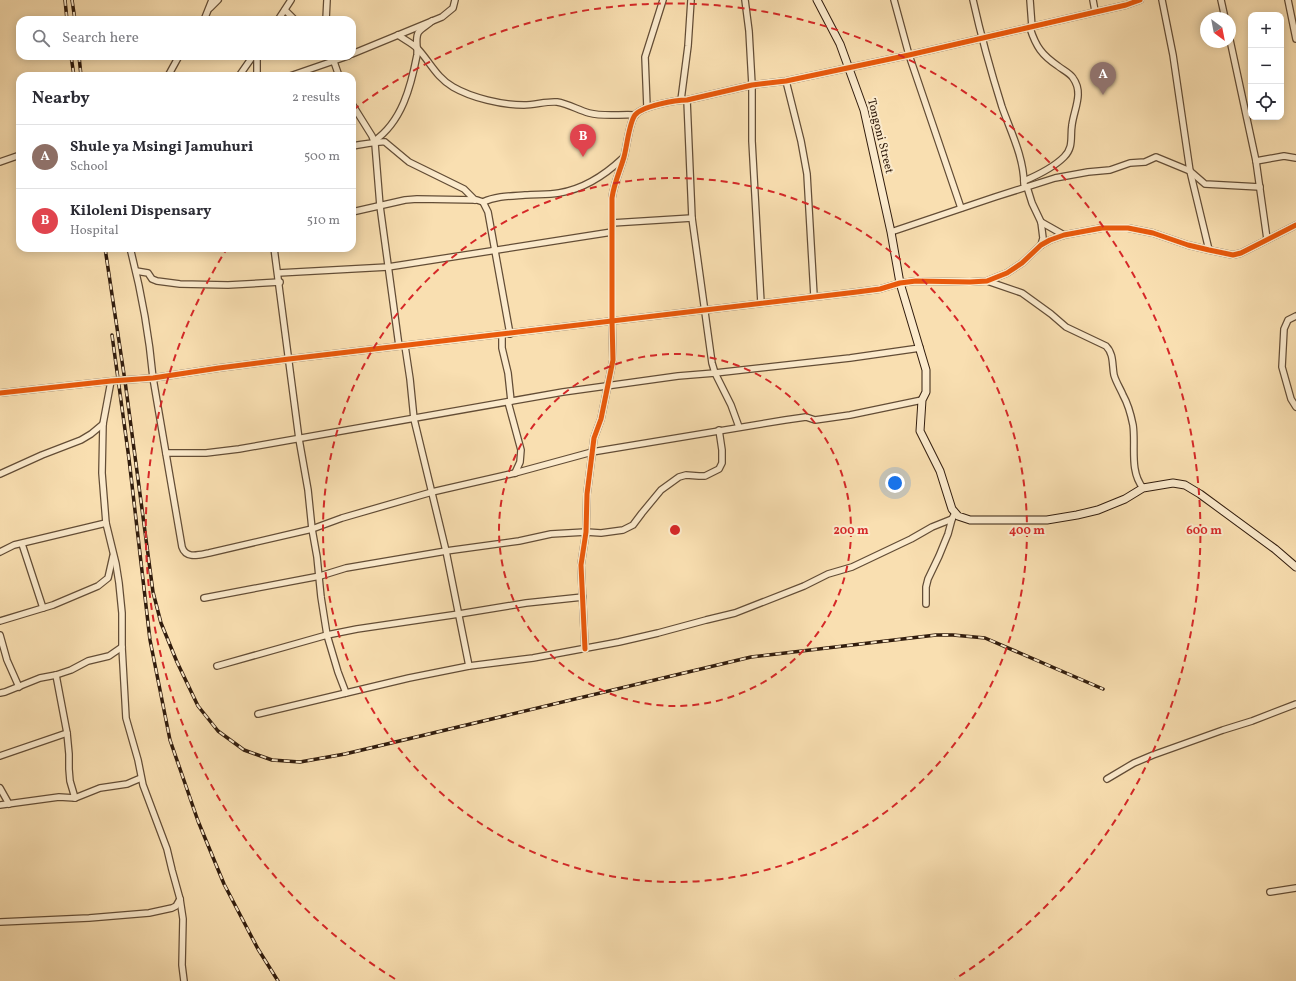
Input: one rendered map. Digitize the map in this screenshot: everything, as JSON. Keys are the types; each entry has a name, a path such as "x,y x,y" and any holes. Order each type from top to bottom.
{"street":[{"path":"206,16 212,0"},
{"path":"208,11 218,0"},
{"path":"281,16 291,0"},
{"path":"326,16 327,0"},
{"path":"356,52 442,17 453,8 455,0"},
{"path":"647,107 644,57 663,0"},
{"path":"691,0 684,100 692,218 712,363 739,427"},
{"path":"745,0 749,32 752,86 752,141 761,303"},
{"name":"Tongoni Street","path":"817,0 840,44 864,110 891,232 900,283 926,370 927,382 926,392 922,400 920,431 940,471 953,516"},
{"path":"894,0 909,55 961,208"},
{"path":"973,0 982,39 1021,161 1024,181 1041,222 1043,238 1041,245"},
{"path":"1024,181 1054,165 1070,148 1071,126 1075,114 1078,92 1076,83 1072,76 1047,58 1039,49 1034,39 1031,27 1030,0"},
{"path":"1093,0 1095,11"},
{"path":"398,35 410,42 418,50 440,78 454,88 472,96 508,104 522,105 557,102 595,114 614,116 635,115 647,107 752,86 786,81 982,39 1095,11 1126,5 1140,0"},
{"path":"1162,0 1173,55 1190,171 1209,250"},
{"path":"1222,0 1224,12"},
{"path":"1288,0 1296,39"},
{"path":"285,10 291,16"},
{"path":"374,142 385,132 404,104 410,88 418,50 418,34 432,21"},
{"path":"1232,48 1256,161 1267,239"},
{"path":"170,72 177,60"},
{"path":"242,72 250,60"},
{"path":"256,60 257,72"},
{"path":"300,72 330,60"},
{"path":"333,60 338,72"},
{"path":"786,81 801,141 807,174 814,296"},
{"path":"356,111 374,142 388,267 402,346 410,379 414,419 446,550 469,666"},
{"path":"585,649 581,566 586,532 587,494 594,438 600,419 613,360 613,190 635,115"},
{"path":"356,145 374,142 385,142 409,162 464,189 475,200"},
{"path":"356,211 392,202 417,199 475,200 483,202 496,198 559,193 583,186 603,176 624,156"},
{"path":"1256,161 1284,156 1296,158"},
{"path":"0,162 16,157"},
{"path":"891,232 1026,187 1068,176 1110,170 1130,163 1145,162 1156,157 1190,171 1201,182 1208,185 1260,187"},
{"path":"483,202 488,212 510,334"},
{"path":"612,223 692,218"},
{"path":"1041,222 1064,235"},
{"path":"0,394 110,381 153,378 289,359 502,335 880,289 900,283 916,281 987,281 1007,273 1022,263 1041,245 1050,240 1064,235 1102,228 1128,228 1153,233 1188,245 1233,255 1241,253 1296,225"},
{"path":"278,273 388,267 612,232"},
{"path":"131,252 151,353 153,378 182,547 186,554 192,556 312,529 342,518 432,492 515,473 592,452 719,430 806,417 815,420 850,415 922,400"},
{"path":"275,252 280,282 299,439 308,490 327,635 346,693"},
{"path":"136,271 148,273 157,281 180,284 228,285 280,282"},
{"path":"987,281 1022,293 1066,327 1106,346 1109,349 1111,353 1114,375 1124,396 1133,425 1135,464 1140,484 1143,488"},
{"path":"1296,316 1288,320 1284,329 1282,367 1291,399 1296,407"},
{"path":"502,335 502,348 507,369 509,401 521,450 520,462 515,473"},
{"path":"166,453 206,453 239,450 509,401 608,386 678,376 850,358 920,348"},
{"path":"110,381 103,424 102,473 106,523 119,583 122,613 122,647 126,718 138,760 141,778 167,849 180,899 183,919 182,965 184,981"},
{"path":"0,474 42,455 81,440 103,424"},
{"path":"204,598 320,576 346,568 446,550 551,534 586,532 601,533 623,530 633,525 665,486 679,477 686,475 705,476 719,469 722,463 722,450 719,430"},
{"path":"258,714 469,666 534,658 619,642 747,610 804,586 828,574 852,567 911,540 953,516 980,521 1047,520 1098,510 1125,499 1143,488 1173,483 1185,485 1200,494 1269,544 1296,567"},
{"path":"926,604 926,587 928,579 938,560 953,516"},
{"path":"0,552 8,547 106,523"},
{"path":"22,544 43,608"},
{"path":"0,621 43,608 98,586 108,578 114,556"},
{"path":"217,666 327,635 357,629 526,603 583,597"},
{"path":"0,635 7,660 19,687"},
{"path":"0,693 40,678 71,670 88,661 109,656 122,647"},
{"path":"56,675 67,733 70,759 70,781 75,798"},
{"path":"1107,779 1134,763 1296,704"},
{"path":"0,756 67,733"},
{"path":"0,805 59,797 75,798 100,788 127,784 141,778"},
{"path":"0,788 8,804"},
{"path":"1270,892 1296,888"},
{"path":"0,922 83,919 149,913 172,908 176,906 180,899"}],"railway":[{"path":"65,0 67,16"},
{"path":"72,0 74,16"},
{"path":"72,60 73,72"},
{"path":"79,60 81,72"},
{"path":"106,252 125,381 153,592 161,623 177,662 198,706 218,731 244,750 272,760 300,762 345,754 751,657 936,635 985,638 1103,689"},
{"path":"112,335 129,459 150,640 170,740 198,821 224,884 258,949 278,981"}],"cycle path":[{"path":"585,649 581,565 586,532 587,494 594,438 601,419 613,360 612,198 624,157 631,123 635,115 645,109 660,104 687,100 752,85 786,81 909,55 1126,5 1140,0"},
{"path":"0,393 153,378 289,359 857,292 880,289 900,283 916,281 987,281 1007,273 1022,263 1041,245 1050,240 1064,235 1102,228 1128,228 1153,233 1188,245 1233,255 1241,253 1296,225"}],"place":[{"name":"Shule ya Msingi Jamuhuri","path":"1103,95"},
{"name":"Kiloleni Dispensary","path":"583,157"}]}
